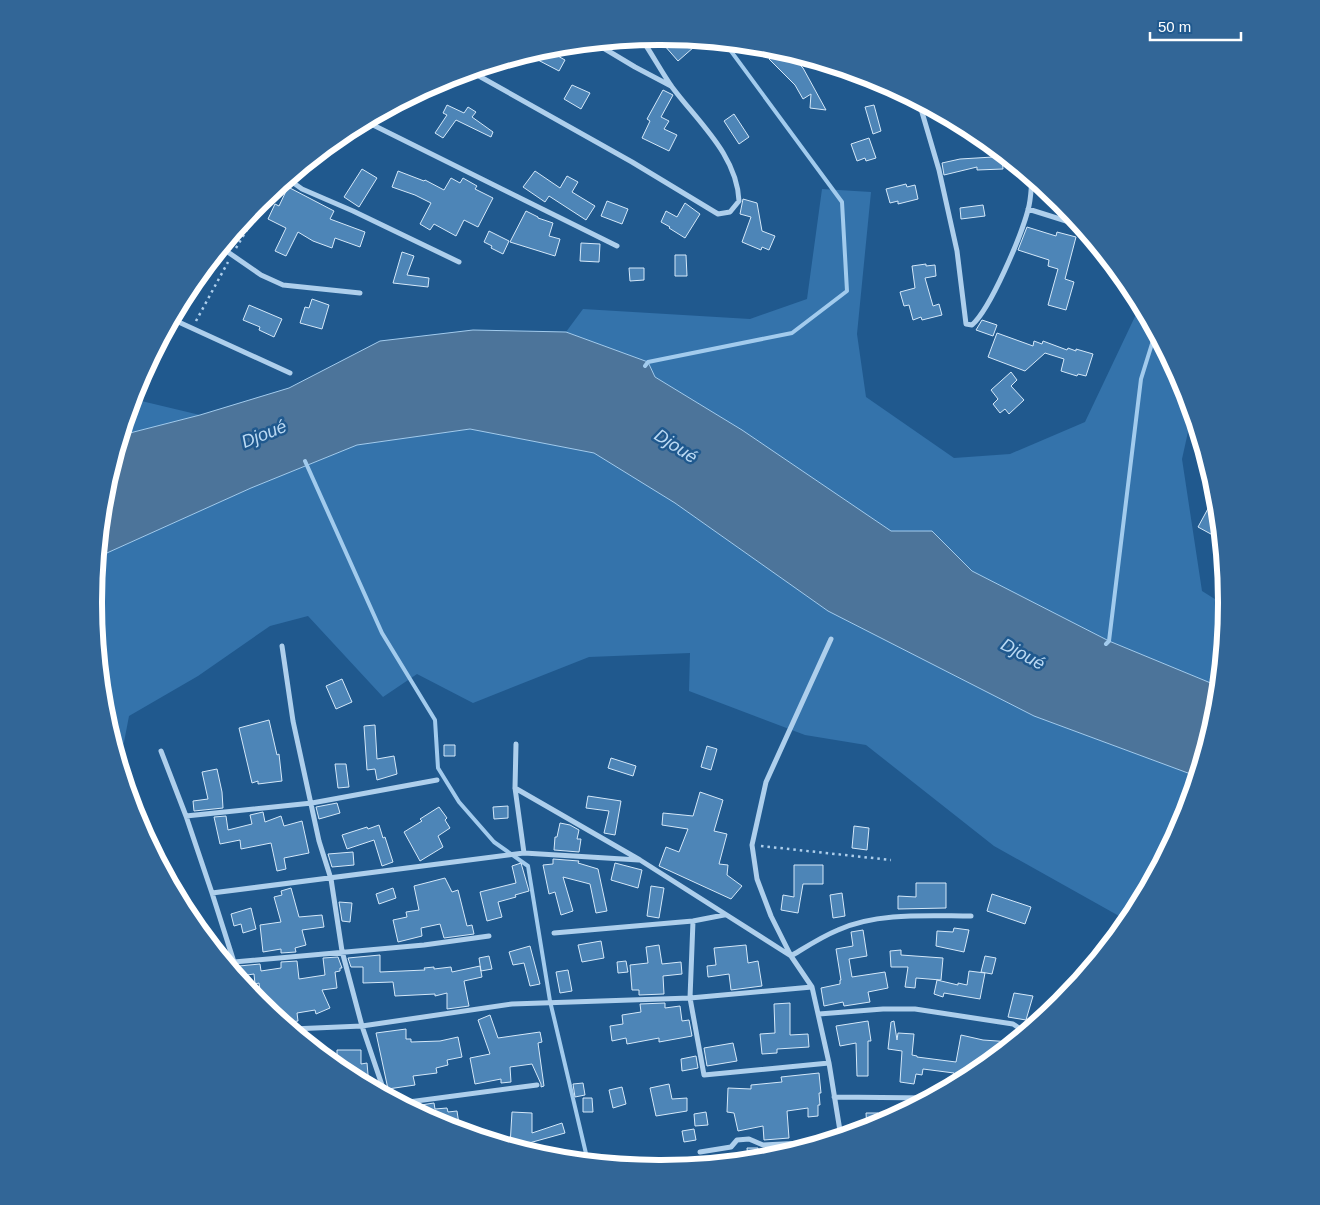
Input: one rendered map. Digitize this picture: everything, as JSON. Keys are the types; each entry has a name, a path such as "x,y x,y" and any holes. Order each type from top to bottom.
{"street":[{"path":"479,76 632,162 718,214 730,212 739,201 739,188 734,174 722,151 672,86 646,45"},
{"path":"604,48 672,86"},
{"path":"921,110 939,170 957,250 966,324 972,325 984,312 996,287 1021,231 1028,209 1031,186"},
{"path":"372,126 617,246"},
{"path":"293,182 302,189 353,211 459,262"},
{"path":"1028,209 1066,221"},
{"path":"227,252 260,275 283,285 360,293"},
{"path":"178,322 290,373"},
{"path":"831,640 766,782 752,845 757,879 771,916 791,956 812,987 829,1063 840,1130"},
{"path":"282,646 293,721 319,841 331,879 342,951 362,1026 382,1086"},
{"path":"516,744 515,788 524,853"},
{"path":"161,751 186,816 234,961"},
{"path":"186,816 312,803 437,780"},
{"path":"515,788 640,860 791,956"},
{"path":"212,893 524,853 640,860"},
{"path":"554,933 694,921 725,915"},
{"path":"791,956 838,929 865,922 892,917 971,916"},
{"path":"694,921 690,998 704,1075 829,1063"},
{"path":"234,962 424,945 489,936"},
{"path":"300,1029 362,1026 512,1004 690,998 812,987"},
{"path":"819,1014 883,1009 915,1010 1013,1024 1020,1029"},
{"path":"411,1102 536,1085"},
{"path":"834,1097 916,1098"},
{"path":"700,1152 731,1147 737,1140 749,1139 763,1145 793,1143"}],"path":[{"path":"752,845 891,860"}],"shaded area":[{"path":"822,189 871,192 857,334 866,397 954,458 1010,454 1085,422 1136,313 1160,356 1189,427 1182,459 1202,591 1218,601 1212,683 1109,641 972,571 932,531 891,531 742,430 655,377 648,362 566,332 583,309 750,319 807,299"},
{"path":"140,401 200,415 129,433"},
{"path":"470,429 594,453 675,503 828,611 1034,716 1191,774 1160,849 1120,917 994,846 866,745 805,735 689,691 690,653 589,657 473,703 417,674 383,697 308,616 270,626 198,676 129,716 122,751 107,675 102,602 105,554 251,488 357,445"}],"water":[{"name":"Djoué","path":"473,330 566,332 648,362 655,377 742,430 891,531 932,531 972,571 1109,641 1212,683 1199,747 1191,774 1034,716 828,611 675,503 594,453 470,429 357,445 251,488 105,554 113,494 129,433 200,415 289,388 380,341"}],"building":[{"path":"664,45 695,46 678,61"},
{"path":"556,55 565,60 559,71 537,59 553,56 555,57"},
{"path":"772,57 798,63 803,68 826,110 810,108 811,94 803,99 795,85 769,59"},
{"path":"572,85 590,93 581,109 564,99"},
{"path":"663,90 673,95 661,117 669,121 664,129 677,135 669,151 642,138 650,121 647,119"},
{"path":"447,105 464,113 468,107 476,112 472,117 493,132 491,137 456,120 443,138 435,133 447,115 443,113"},
{"path":"874,105 881,131 873,134 865,107"},
{"path":"734,114 749,137 739,144 724,121"},
{"path":"869,138 876,158 866,161 865,158 857,161 851,144"},
{"path":"993,157 1002,163 1003,169 977,170 977,167 944,175 942,163 960,159"},
{"path":"362,169 377,178 359,207 344,197"},
{"path":"398,171 425,180 444,190 451,178 460,183 463,178 477,186 475,189 493,198 478,227 464,220 456,236 434,224 430,230 420,224 431,203 392,187"},
{"path":"535,171 560,188 567,176 578,182 572,192 595,206 586,220 549,196 545,202 523,187"},
{"path":"906,184 907,187 915,185 918,199 898,204 898,201 890,203 886,189"},
{"path":"288,187 334,211 330,219 365,232 360,247 335,238 332,248 313,241 298,232 286,256 275,251 286,228 268,219 275,204 279,206"},
{"path":"743,199 757,203 762,231 775,236 769,250 762,247 761,250 742,242 751,217 740,214"},
{"path":"607,201 628,209 622,224 601,216"},
{"path":"685,203 700,214 685,238 661,222 666,211 677,217"},
{"path":"983,205 985,216 961,219 960,208"},
{"path":"526,211 538,218 553,223 549,236 560,239 555,256 510,242"},
{"path":"1027,227 1056,236 1057,232 1076,237 1065,279 1074,282 1066,310 1048,305 1058,269 1048,266 1049,260 1018,250"},
{"path":"489,231 509,241 503,254 484,242"},
{"path":"581,243 600,244 599,262 580,261"},
{"path":"402,252 414,256 407,275 429,278 428,287 393,283"},
{"path":"675,255 686,255 687,276 675,276"},
{"path":"926,264 926,266 935,265 936,276 925,278 933,306 939,304 942,315 922,320 921,317 913,320 909,305 904,306 900,292 915,288 912,266"},
{"path":"629,268 644,268 644,280 630,281"},
{"path":"312,299 329,305 322,329 300,323 305,307 309,308"},
{"path":"249,305 282,319 274,337 259,330 260,327 243,320"},
{"path":"982,320 997,325 993,336 976,330"},
{"path":"997,333 1033,346 1034,341 1042,344 1043,341 1067,350 1068,348 1076,351 1076,349 1093,354 1086,376 1078,374 1077,376 1061,371 1064,359 1045,353 1025,371 988,357"},
{"path":"1011,372 1017,380 1011,386 1024,400 1009,414 1005,409 1000,413 993,404 998,399 991,390"},
{"path":"1209,507 1213,535 1198,527"},
{"path":"342,679 352,702 336,709 326,686"},
{"path":"269,720 277,755 279,754 282,781 258,784 258,781 252,783 239,728"},
{"path":"375,725 377,759 394,756 397,774 377,780 375,769 367,770 364,726"},
{"path":"444,745 455,745 455,756 444,756"},
{"path":"707,746 717,749 711,770 701,767"},
{"path":"611,758 636,766 633,776 608,768"},
{"path":"335,764 346,764 349,787 338,788"},
{"path":"217,769 223,808 194,811 193,801 208,799 202,772"},
{"path":"700,792 723,800 714,831 727,834 719,864 728,865 727,875 742,886 731,899 659,866 666,847 679,852 688,829 662,825 663,813 693,816"},
{"path":"588,796 621,801 615,835 604,833 609,811 586,808"},
{"path":"337,803 340,813 319,819 316,807"},
{"path":"508,806 508,818 494,819 493,807"},
{"path":"439,807 447,818 445,820 450,828 438,836 443,847 420,861 404,832 422,821 420,819"},
{"path":"263,812 265,822 281,816 284,826 302,821 309,853 284,858 286,869 277,871 271,843 241,849 240,840 220,844 214,817 226,816 228,830 252,824 250,815"},
{"path":"560,823 570,825 579,830 577,839 581,839 579,852 554,850 555,837 557,837"},
{"path":"379,825 393,862 382,866 374,840 347,849 342,835"},
{"path":"854,826 869,828 867,850 852,848"},
{"path":"353,852 354,865 332,867 328,854"},
{"path":"553,859 579,861 578,863 598,869 607,911 596,913 590,884 563,877 573,911 561,915 555,892 549,894 543,865 553,864"},
{"path":"521,863 529,891 498,902 502,917 487,921 480,892 516,883 512,866"},
{"path":"615,863 642,870 638,888 611,880"},
{"path":"794,865 823,865 823,884 803,884 798,913 781,910 783,895 794,897"},
{"path":"445,878 452,892 458,890 467,926 472,925 474,934 444,938 440,924 421,928 422,936 398,942 393,920 407,917 406,912 419,910 414,886"},
{"path":"916,883 946,883 946,908 898,909 898,896 916,897"},
{"path":"651,886 664,888 659,918 647,916"},
{"path":"291,888 299,917 322,915 324,927 302,930 306,945 295,948 296,952 281,953 281,949 263,952 260,925 281,922 274,897 282,895 281,891"},
{"path":"393,888 396,898 379,904 376,894"},
{"path":"842,893 845,916 833,918 830,895"},
{"path":"992,894 1031,907 1025,924 987,911"},
{"path":"339,902 352,903 350,922 342,921"},
{"path":"251,908 256,929 243,933 241,924 234,926 231,914"},
{"path":"954,928 969,930 964,952 936,946 937,931 953,932"},
{"path":"863,930 867,956 849,959 852,977 885,972 888,988 868,992 870,1002 844,1006 843,1002 824,1006 821,988 840,984 841,980 836,949 853,946 851,932"},
{"path":"601,941 604,958 582,962 578,945"},
{"path":"659,945 662,964 681,962 682,974 663,976 664,994 639,995 639,990 632,990 630,965 648,963 646,947"},
{"path":"746,945 748,963 758,961 762,986 731,990 729,974 708,977 707,966 716,965 714,948"},
{"path":"530,946 540,984 530,986 524,963 513,965 509,952"},
{"path":"901,950 901,955 943,958 941,980 916,978 915,988 905,987 908,967 891,967 890,951"},
{"path":"380,955 380,972 451,967 452,972 480,966 482,977 464,981 469,1006 447,1009 447,993 435,996 435,994 395,996 393,982 363,983 363,967 351,967 348,958"},
{"path":"489,956 492,969 481,971 479,958"},
{"path":"985,956 996,958 992,974 981,972"},
{"path":"338,957 342,968 340,968 340,971 335,972 337,988 322,990 330,1008 316,1014 315,1010 297,1013 298,1021 292,1022 260,991 259,983 255,984 254,974 246,975 239,968 239,966 260,964 261,971 281,968 281,962 297,961 299,979 325,975 323,958"},
{"path":"626,961 628,972 618,973 617,962"},
{"path":"568,970 572,991 560,993 556,972"},
{"path":"969,971 985,973 980,999 944,993 943,997 934,994 937,980 967,985"},
{"path":"1014,993 1033,996 1026,1020 1008,1017"},
{"path":"665,1003 665,1008 680,1006 682,1021 689,1020 692,1036 659,1042 659,1038 627,1044 626,1038 612,1041 610,1026 623,1024 622,1015 641,1012 640,1004"},
{"path":"790,1003 790,1035 808,1034 809,1047 777,1049 777,1053 762,1054 760,1034 775,1033 774,1004"},
{"path":"490,1015 498,1038 540,1032 542,1042 538,1043 544,1086 541,1087 532,1064 510,1067 511,1082 501,1083 501,1079 475,1084 470,1058 490,1054 478,1020"},
{"path":"868,1021 871,1041 868,1041 868,1076 857,1076 856,1043 840,1046 836,1026"},
{"path":"894,1021 897,1040 898,1033 914,1034 912,1055 917,1057 956,1062 961,1035 983,1040 1004,1041 954,1076 954,1073 923,1069 922,1075 916,1074 914,1084 900,1082 902,1051 888,1049 891,1022"},
{"path":"406,1029 406,1039 411,1039 411,1042 440,1041 458,1037 462,1057 447,1060 448,1065 436,1068 437,1073 413,1076 415,1085 388,1089 376,1033"},
{"path":"733,1043 737,1061 707,1066 704,1048"},
{"path":"337,1050 361,1050 361,1064 367,1063 368,1077 335,1055 337,1055"},
{"path":"696,1056 698,1068 682,1071 681,1059"},
{"path":"819,1073 821,1093 819,1093 820,1105 818,1105 818,1116 808,1117 808,1108 787,1111 789,1138 764,1140 763,1126 738,1131 734,1113 727,1112 728,1088 751,1089 751,1085 782,1082 781,1077"},
{"path":"583,1083 585,1095 575,1097 573,1084"},
{"path":"669,1084 672,1099 687,1098 687,1111 656,1116 650,1088"},
{"path":"622,1087 626,1104 613,1108 609,1090"},
{"path":"583,1098 592,1098 593,1112 583,1112"},
{"path":"434,1103 435,1109 447,1108 448,1112 457,1111 459,1122 447,1118 418,1105"},
{"path":"512,1112 532,1113 532,1133 562,1123 565,1133 529,1144 510,1139"},
{"path":"706,1112 708,1125 695,1126 694,1114"},
{"path":"866,1113 878,1113 878,1116 866,1120"},
{"path":"694,1129 696,1140 684,1142 682,1131"},
{"path":"747,1148 758,1148 758,1151 747,1153"}],"waterway":[{"path":"645,366 648,362 792,333 847,291 842,202 730,50"},
{"path":"1106,644 1109,641 1141,379 1153,342"},
{"path":"305,461 382,633 435,720 438,768 459,802 494,842 528,866 550,1001 586,1155"}]}
